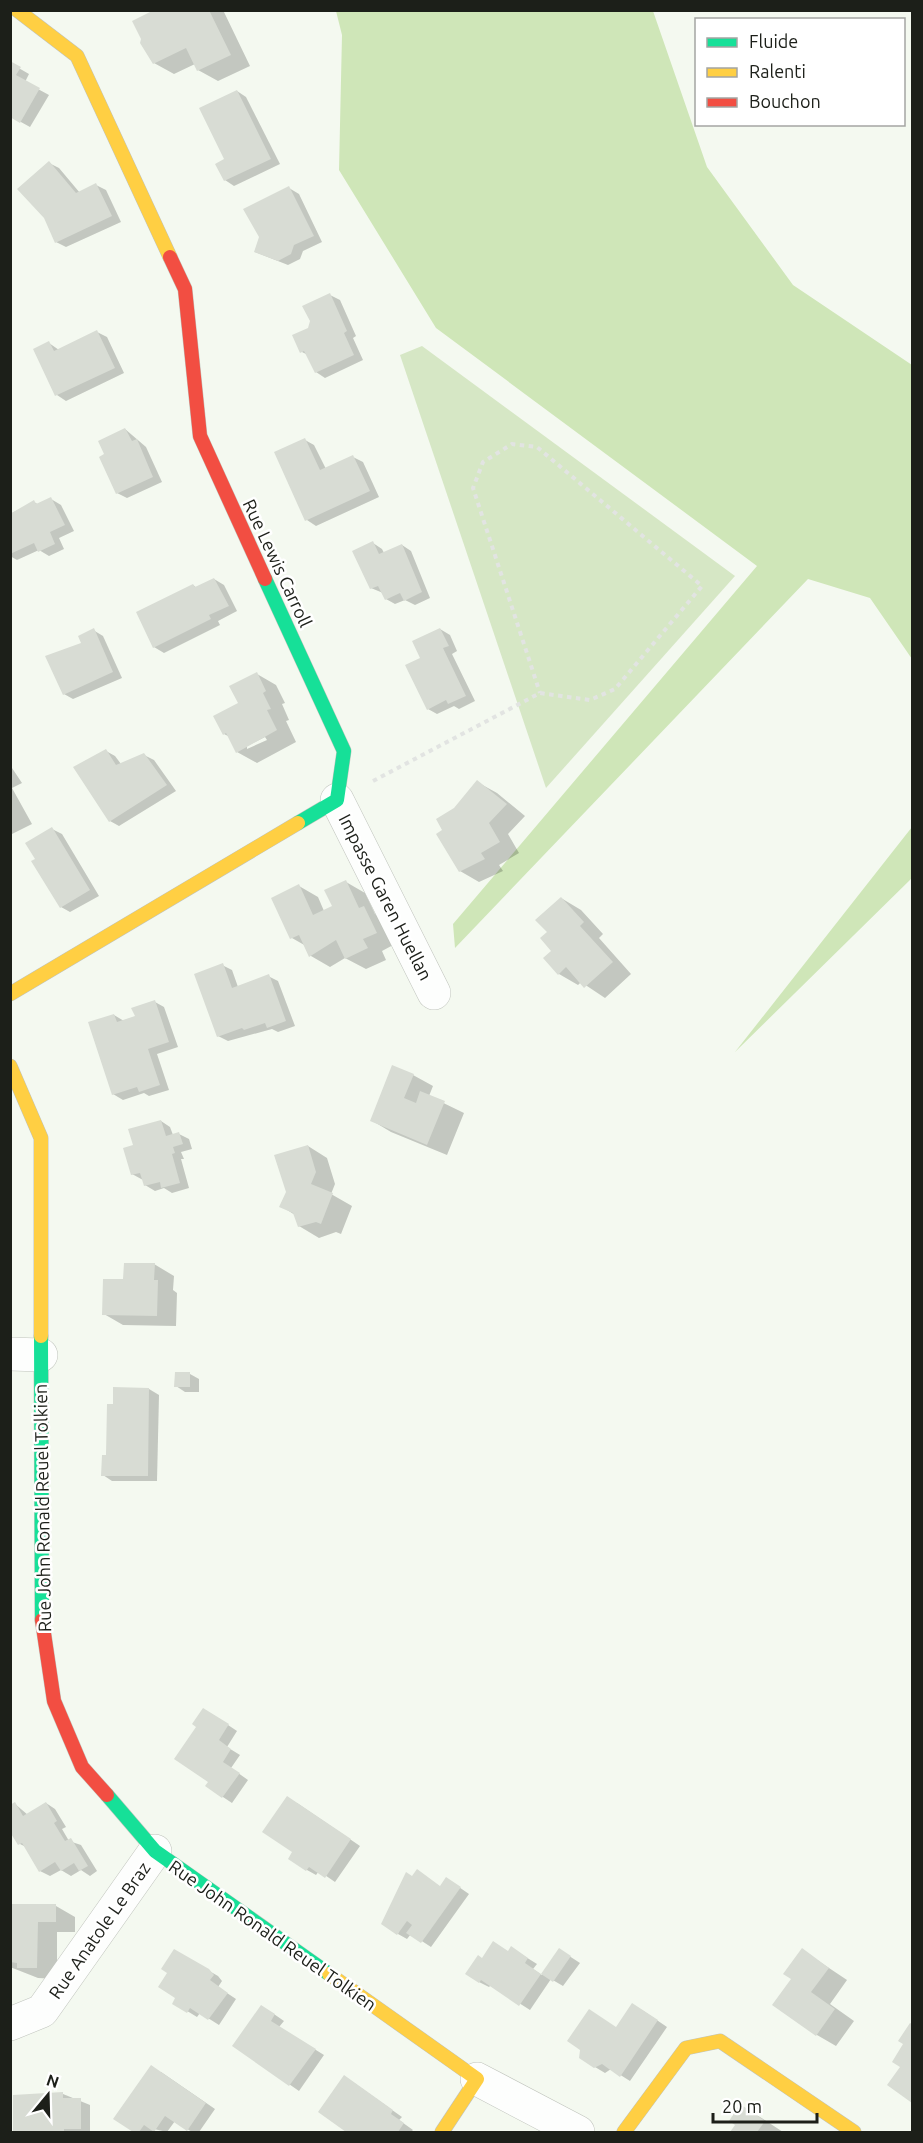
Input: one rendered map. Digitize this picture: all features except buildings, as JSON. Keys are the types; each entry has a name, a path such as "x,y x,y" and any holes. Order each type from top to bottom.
{"street":[{"name":"Rue Lewis Carroll","path":"17,10 77,56 185,289 200,436 344,751 337,800"},
{"path":"10,993 337,800"},
{"name":"Impasse Garen Huellan","path":"337,800 434,993"},
{"name":"Rue John Ronald Reuel Tolkien","path":"10,1066 41,1138 26,1355 42,1631 54,1701 82,1767 155,1851 477,2079 578,2133"},
{"name":"Rue Anatole Le Braz","path":"10,2024 42,2011 155,1851"},
{"path":"624,2133 686,2048 720,2041 854,2133"},
{"path":"442,2133 477,2079"}],"path":[{"path":"337,800 540,693 590,700 615,689 702,586 537,447 512,444 483,462 473,488 540,693"}],"green space":[{"path":"336,11 653,11 707,167 793,285 912,365 912,659 870,598 808,579 455,948 453,924 757,566 436,328 339,170 342,35"},
{"path":"422,346 735,576 546,788 400,355"},
{"path":"912,827 912,878 735,1052"}],"traffic: fast":[{"path":"265,579 344,751 337,800 298,823"},
{"path":"41,1336 42,1620"},
{"path":"107,1795 155,1851 329,1974"}],"traffic: slow":[{"path":"17,10 77,56 170,257"},
{"path":"10,994 298,823"},
{"path":"10,1066 41,1138 41,1336"},
{"path":"329,1974 477,2079 442,2132"},
{"path":"624,2132 686,2048 720,2041 854,2132"}],"traffic: jam":[{"path":"170,257 185,289 200,436 265,579"},
{"path":"42,1620 54,1701 82,1767 107,1795"}]}
